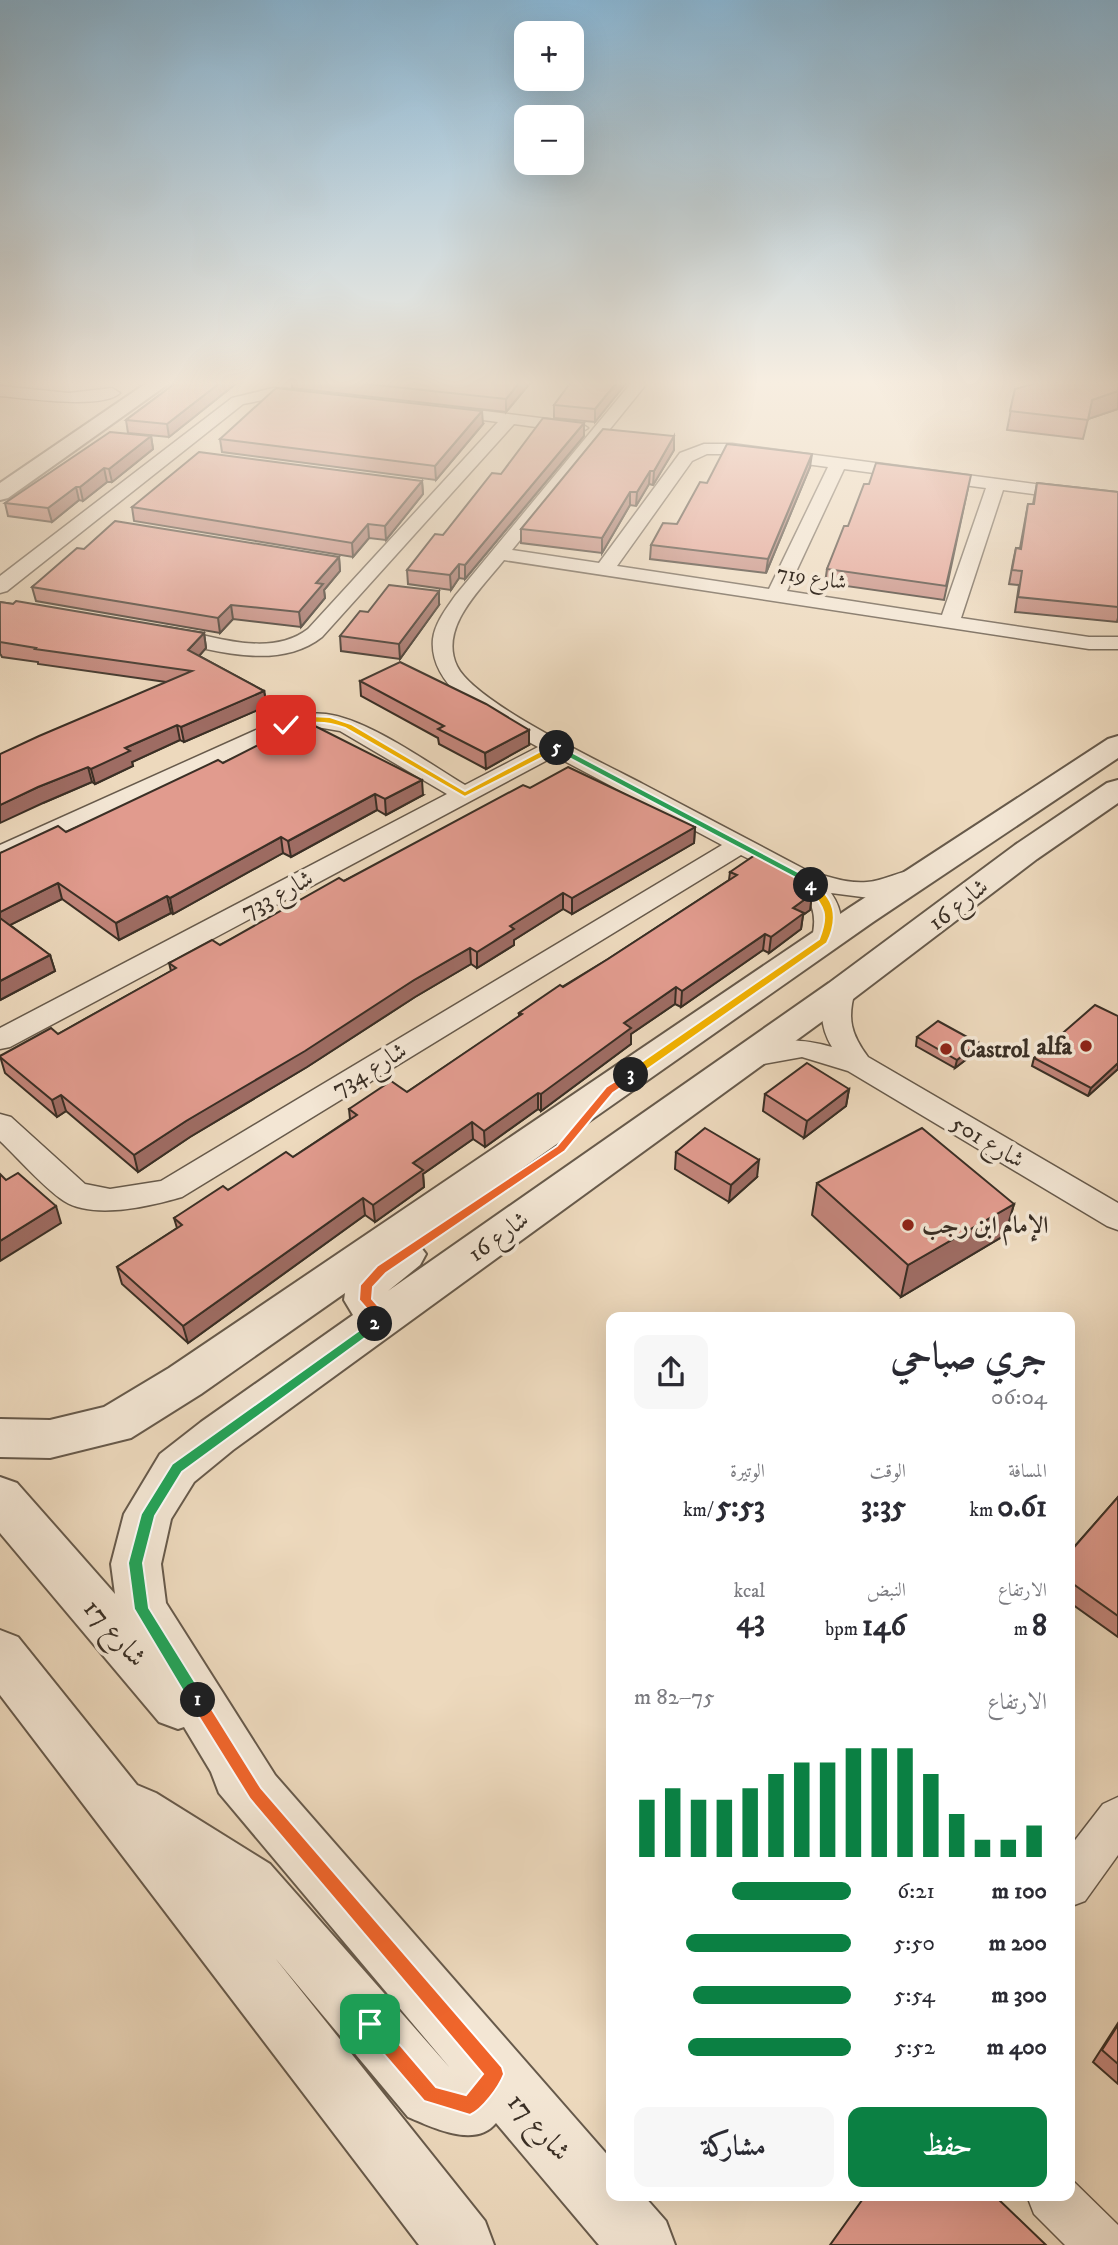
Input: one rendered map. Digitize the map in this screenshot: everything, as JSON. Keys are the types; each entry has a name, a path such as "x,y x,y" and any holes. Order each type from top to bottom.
{"street":[{"path":"2,583 84,521 123,487"},
{"path":"425,487 446,489"},
{"path":"144,630 250,647 286,649 302,643 315,633 355,586 365,567 448,487"},
{"path":"555,487 462,600 448,621 443,640 446,666 453,677 486,706 555,747 799,876 844,889 870,890 923,874"},
{"path":"605,569 664,487"},
{"path":"776,594 827,487"},
{"path":"950,620 995,487"},
{"path":"1019,487 1118,499"},
{"path":"84,521 111,525"},
{"name":"شارع 719","path":"500,554 1089,643 1118,643"},
{"path":"355,586 382,590"},
{"path":"435,597 462,600"},
{"path":"0,854 286,725 310,719 330,720 348,726 465,795"},
{"name":"شارع 16","path":"0,1438 50,1438 115,1423 185,1381 824,941 1118,745"},
{"name":"شارع 733","path":"0,1040 555,747"},
{"name":"شارع 16","path":"256,1793 142,1609 136,1563 148,1514 177,1468 841,991 1026,852 1118,789"},
{"name":"شارع 734","path":"0,1124 76,1194 110,1200 146,1196 171,1189 738,846"},
{"path":"799,876 818,891 827,904 831,922 824,941"},
{"name":"شارع 501","path":"841,991 834,1018 837,1033 858,1064"},
{"name":"شارع 501","path":"747,1058 802,1048 858,1064 1118,1218"},
{"path":"383,1318 365,1300 367,1285 381,1270 561,1149 610,1090"},
{"name":"شارع 17","path":"0,1498 642,2245"},
{"path":"0,1654 461,2245"},
{"path":"113,1799 250,1884 430,2095 470,2105 495,2074"},
{"path":"1075,1877 1118,1819"},
{"path":"1057,2201 1102,2245"}],"building":[{"path":"29,487 80,487 76,487 48,508 5,503"},
{"path":"157,487 417,487 385,526 368,524 352,543 132,507"},
{"path":"481,487 531,487 465,565 459,564 450,575 407,570 435,534 443,535"},
{"path":"556,487 640,487 637,492 630,492 602,538 521,529"},
{"path":"697,487 798,487 768,559 651,545 663,523 677,524"},
{"path":"863,487 968,487 946,586 827,569 844,526 848,526"},
{"path":"1036,487 1071,487 1118,492 1118,607 1018,597 1022,571 1012,570 1016,548 1021,549 1028,504 1034,504"},
{"path":"115,521 339,557 316,583 323,584 299,612 231,605 218,618 32,587 77,548 84,549"},
{"path":"389,585 439,591 399,644 340,636 360,611 368,612"},
{"path":"16,601 204,633 188,650 264,691 181,727 177,725 125,748 130,751 91,769 88,767 0,805 0,754 192,671 0,642 0,602 13,604"},
{"path":"400,662 486,704 529,730 485,753 438,729 444,726 360,681"},
{"path":"305,721 422,780 385,799 375,794 288,841 281,837 170,898 167,896 116,923 58,883 0,912 0,853 58,826 66,832 218,760 223,763"},
{"path":"568,767 695,827 572,898 563,893 510,926 514,929 477,952 470,948 414,980 305,1051 134,1155 61,1095 52,1100 0,1057 51,1028 58,1034 176,968 169,963 212,940 220,945 339,878 344,881 523,785 530,788"},
{"path":"758,853 798,873 806,881 812,894 793,908 804,913 771,937 765,934 682,991 676,987 624,1023 631,1028 541,1094 538,1093 484,1131 472,1122 413,1163 423,1170 373,1205 363,1198 183,1326 117,1267 182,1225 174,1218 223,1186 228,1190 286,1152 293,1157 357,1115 349,1109 391,1081 407,1092 560,985 563,987 737,875 730,872"},
{"path":"0,918 50,955 0,981"},
{"name":"alfa","path":"1095,1005 1118,1016 1118,1063 1091,1088 1034,1058"},
{"path":"938,1021 978,1043 957,1060 917,1037"},
{"path":"807,1063 849,1089 807,1121 765,1094"},
{"path":"705,1128 759,1160 731,1185 676,1152"},
{"path":"922,1128 1014,1204 908,1265 817,1183"},
{"path":"18,1173 56,1206 0,1241 0,1174 6,1180"},
{"path":"1118,1497 1118,1616 1075,1585 1075,1546"},
{"path":"1118,2025 1118,2064 1102,2050"},
{"path":"861,2201 1000,2201 1046,2245 830,2245"}],"place":[{"name":"alfa","path":"1086,1046"},
{"name":"Castrol","path":"946,1049"},
{"name":"الإمام ابن رجب","path":"908,1225"}],"route":[{"path":"286,725 310,719 330,720 348,726 465,795 555,747 799,876 818,891 827,904 831,922 824,941 610,1090 561,1149 381,1270 367,1285 365,1300 383,1318 177,1468 148,1514 136,1563 142,1609 256,1793 495,2074 470,2105 430,2095 370,2024"}]}
